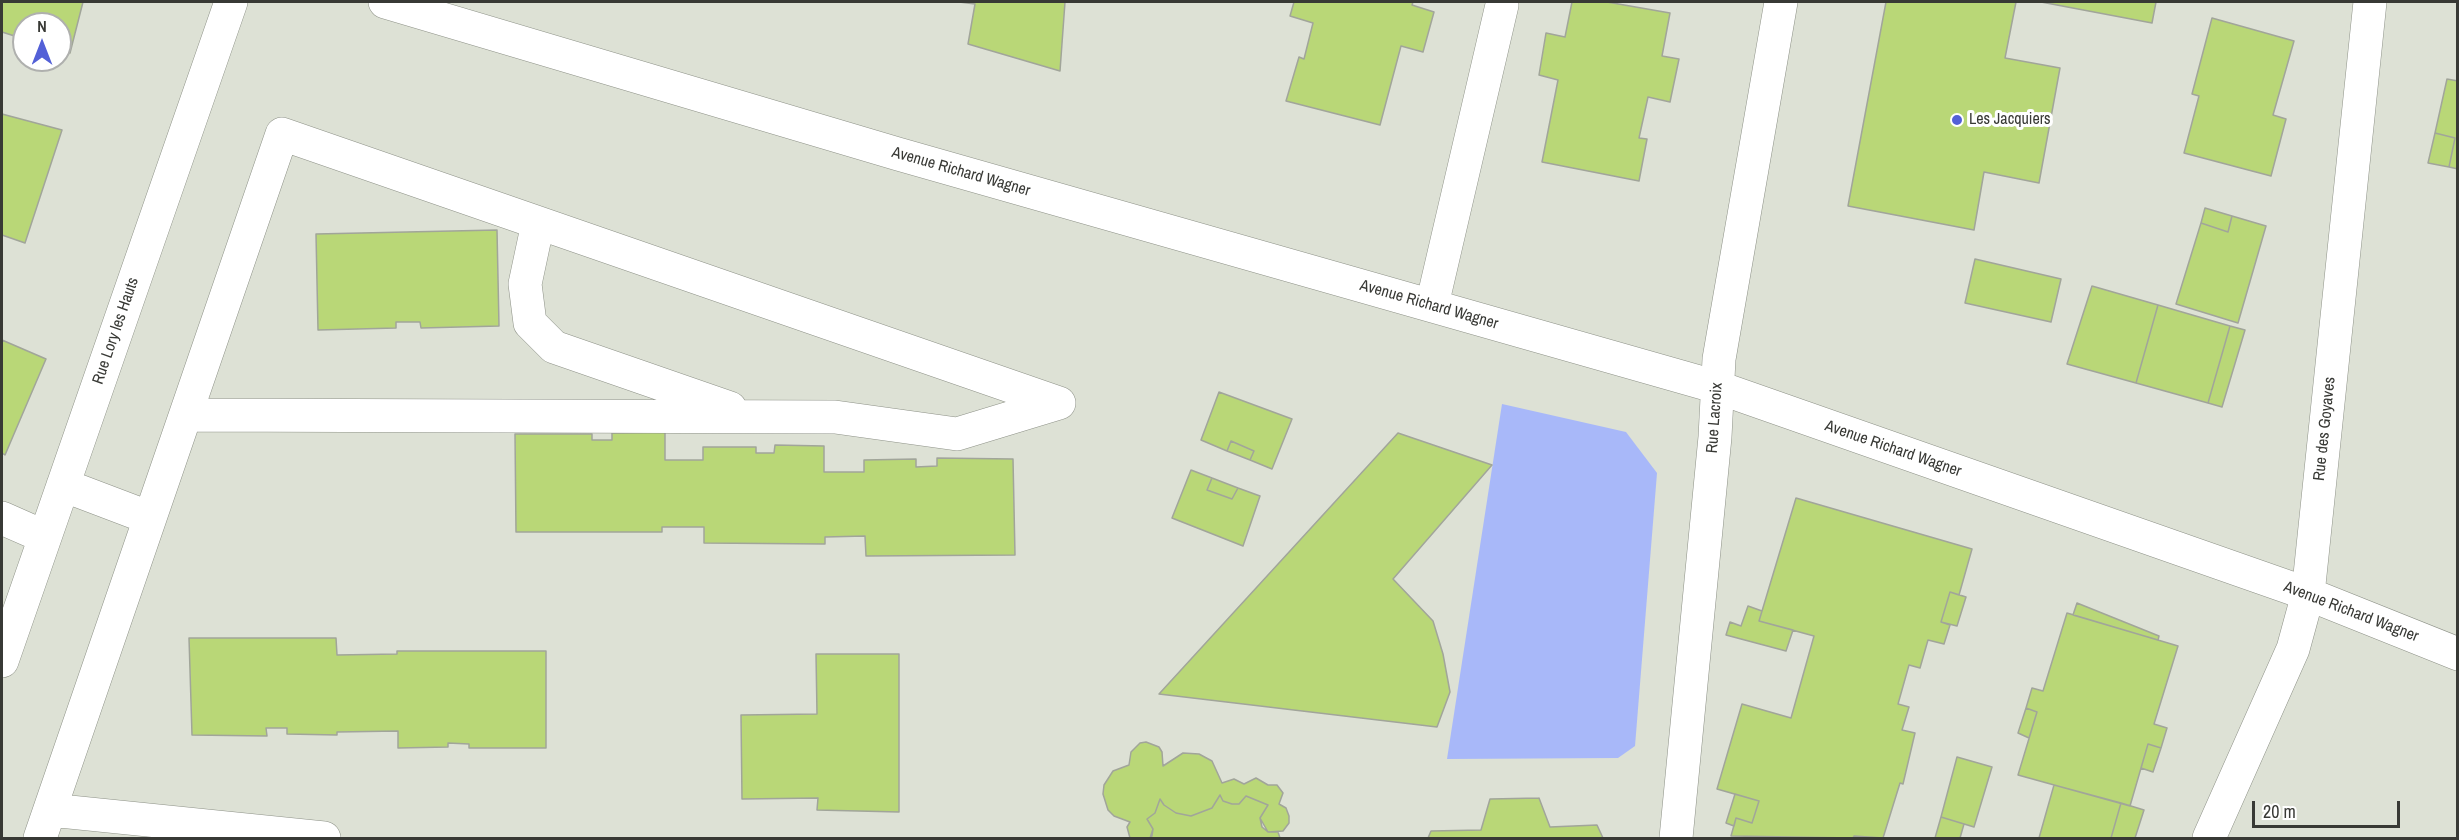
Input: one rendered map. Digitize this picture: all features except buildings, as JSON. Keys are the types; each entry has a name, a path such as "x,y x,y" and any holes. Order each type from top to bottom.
{"street":[{"name":"Rue Lory les Hauts","path":"2,661 231,2"},
{"name":"Avenue Richard Wagner","path":"385,2 898,154 1718,387 2308,594 2457,654"},
{"name":"Rue Lacroix","path":"1676,838 1714,449 1719,359 1781,2"},
{"name":"Rue des Goyaves","path":"2209,838 2293,649 2308,594 2370,2"},
{"path":"1432,305 1502,5"},
{"path":"186,415 835,417 957,434 1059,403 282,134 45,824 324,838"},
{"path":"538,223 525,285 530,323 554,347 757,417"},
{"path":"63,485 150,518"},
{"path":"2,518 45,537"}],"shaded area":[{"path":"1502,404 1626,432 1657,473 1635,746 1618,758 1447,759"}],"place":[{"name":"Les Jacquiers","path":"1957,120"}]}
